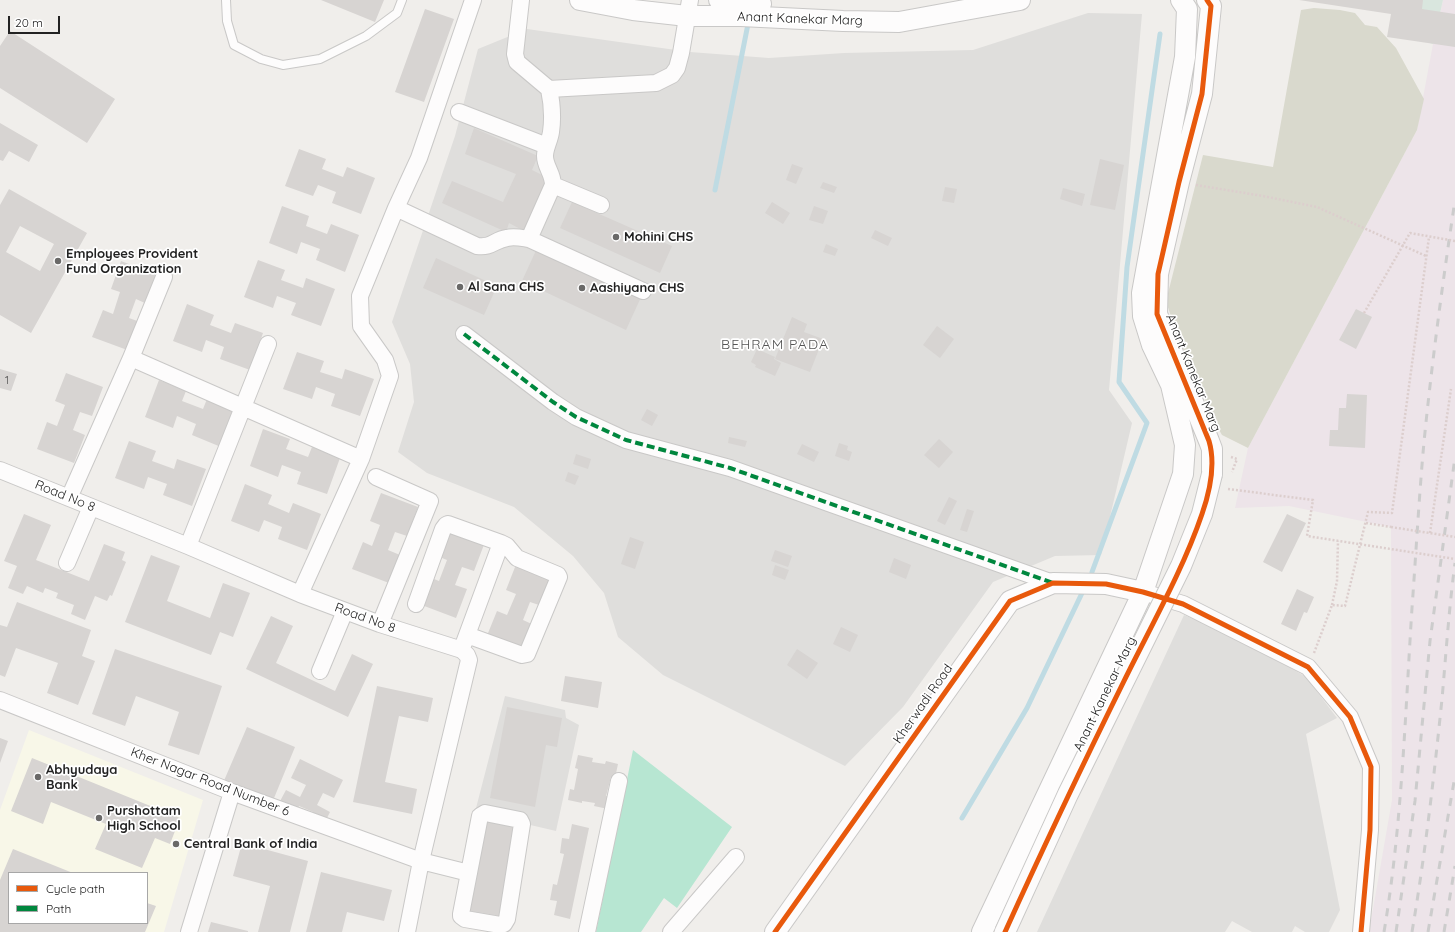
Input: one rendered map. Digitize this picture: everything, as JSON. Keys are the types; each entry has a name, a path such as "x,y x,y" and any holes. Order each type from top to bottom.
{"street":[{"path":"300,594 361,459 390,376 385,360 361,326 360,296 396,208 419,158 473,0"},
{"path":"520,0 515,54 517,62 549,89 552,105 551,132 544,154 545,163 553,177 553,185 529,239"},
{"name":"Anant Kanekar Marg","path":"580,0 689,8 741,16 843,16 900,9 944,0"},
{"name":"Anant Kanekar Marg","path":"720,0 899,22 1020,0"},
{"name":"Anant Kanekar Marg","path":"982,932 1143,592 1183,474 1185,446 1171,385 1152,345 1143,316 1142,292 1185,57 1187,9 1181,0"},
{"name":"Anant Kanekar Marg","path":"1004,932 1068,794 1181,566 1202,514 1218,481 1209,441 1157,314 1158,274 1202,94 1212,6 1207,0"},
{"path":"549,89 656,83 672,75 677,68 681,53 689,8"},
{"path":"460,112 547,146"},
{"path":"553,185 601,205"},
{"path":"396,208 477,246 485,247 507,238 529,239 643,291"},
{"path":"69,498 131,358 164,277"},
{"path":"464,334 553,402 576,417 626,440 730,468 1053,583"},
{"path":"188,546 268,344"},
{"path":"131,358 361,459"},
{"name":"Road No 8","path":"0,470 188,546 300,594 380,624 462,650"},
{"path":"376,477 430,501 380,624"},
{"path":"67,563 91,507"},
{"path":"416,604 443,529 448,524 501,543 507,546 516,558 556,574 558,577 527,654 522,655 468,634"},
{"path":"407,932 421,861 468,660 467,655 462,650 501,543"},
{"name":"Kherwadi Road","path":"775,932 1010,601 1053,583 1106,584 1143,592"},
{"path":"1143,592 1183,604 1308,667 1350,717 1371,767 1370,830 1361,932"},
{"path":"320,671 345,611"},
{"name":"Kher Nagar Road Number 6","path":"0,700 232,792 421,861 469,873"},
{"path":"587,932 619,781"},
{"path":"189,932 232,792"},
{"path":"485,813 520,820 522,824 507,920 504,924 500,925 465,919 462,916 469,873 481,814 485,813"},
{"path":"671,932 736,857"}],"lane":[{"path":"226,0 227,21 234,45 261,59 283,65 320,59 366,36 397,13 402,0"}],"path":[{"path":"1202,186 1317,207 1426,256"},
{"path":"1364,313 1410,233 1455,241"},
{"path":"1332,605 1345,606 1368,512 1392,514 1429,237"},
{"path":"1430,533 1451,390"},
{"path":"1218,481 1313,500 1307,536 1455,559"},
{"path":"1366,523 1455,537"},
{"path":"1308,667 1332,605 1337,581 1338,541"}],"shaded area":[{"path":"1415,0 1443,0 1433,44 1407,36"},
{"path":"1443,0 1455,0 1455,932 1369,932 1392,800 1391,527 1289,506 1235,508 1248,448 1417,130"},
{"path":"1314,8 1355,13 1365,25 1377,27 1396,48 1424,99 1417,130 1248,448 1222,435 1214,421 1176,332 1166,301 1203,155 1273,167 1301,10"},
{"path":"1088,13 1142,14 1109,390 1132,423 1101,555 1055,556 993,582 903,707 845,766 663,675 618,637 604,593 573,556 514,507 427,473 398,452 414,402 410,364 392,322 455,136 478,49 527,29 690,52 769,58 844,53 973,50"},
{"path":"1184,615 1246,641 1306,677 1337,718 1306,734 1340,910 1329,932 1305,932 1295,926 1292,932 1252,932 1232,921 1225,932 1037,932"},
{"path":"505,696 565,710 566,718 579,725 556,831 475,812"},
{"name":"Purshottam High School","path":"29,730 203,800 164,932 0,932 0,810"}],"green space":[{"path":"633,750 732,827 677,908 664,898 641,932 596,932"}],"building":[{"path":"321,0 384,0 375,22"},
{"path":"1299,0 1423,0 1422,9 1455,14 1455,47 1387,37 1391,14"},
{"path":"425,9 454,19 424,102 395,92"},
{"path":"10,31 115,99 87,143 0,88 0,46"},
{"path":"0,123 38,145 29,162 9,151 3,161 0,160"},
{"path":"474,128 538,156 532,170 548,178 524,231 509,223 506,232 442,203 452,181 503,202 516,174 465,154"},
{"path":"299,149 326,159 322,169 343,177 347,167 375,178 361,214 332,203 336,192 318,185 313,196 285,186"},
{"path":"1100,159 1124,165 1115,210 1090,205"},
{"path":"792,164 803,168 796,184 786,180"},
{"path":"823,182 837,187 834,193 820,188"},
{"path":"945,187 957,189 954,203 942,201"},
{"path":"1063,188 1085,194 1082,206 1060,199"},
{"name":"Employees Provident Fund Organization","path":"9,189 87,233 31,333 0,315 0,205","holes":["20,226 54,244 40,271 6,252"]},
{"name":"Mohini CHS","path":"572,202 672,246 660,273 560,228"},
{"path":"772,202 790,213 783,224 765,213"},
{"path":"282,206 309,216 306,226 327,234 331,224 359,235 345,272 316,260 320,249 301,242 297,254 269,243"},
{"path":"814,206 828,211 823,224 809,220"},
{"path":"875,230 892,238 888,246 871,238"},
{"path":"826,244 838,249 835,256 823,252"},
{"name":"Aashiyana CHS","path":"538,246 642,295 626,330 522,281"},
{"name":"Al Sana CHS","path":"436,258 497,286 484,315 423,288"},
{"path":"258,260 285,270 281,280 303,288 306,278 335,289 321,326 291,315 296,303 277,296 273,308 244,297"},
{"path":"121,261 158,275 147,304 136,299 129,318 140,322 130,351 92,337 103,310 113,314 120,292 111,289"},
{"path":"187,304 214,315 210,325 231,333 235,323 263,333 250,370 220,359 224,347 206,340 202,352 173,341"},
{"path":"1356,309 1372,317 1356,349 1339,340"},
{"path":"792,317 807,324 804,332 823,339 810,372 775,359"},
{"path":"937,326 954,339 940,358 923,345"},
{"path":"757,349 775,357 774,359 781,363 775,376 755,367 756,365 751,362"},
{"path":"297,352 324,361 320,372 342,379 345,369 374,379 360,416 331,406 335,394 316,387 312,399 283,389"},
{"path":"0,369 17,374 11,391 0,388"},
{"path":"66,373 103,387 92,416 80,412 73,430 85,435 74,463 37,449 47,422 57,426 65,405 55,401"},
{"path":"159,380 186,391 182,401 203,409 207,399 235,410 221,447 192,435 196,424 177,416 173,428 145,417"},
{"path":"1347,394 1367,395 1365,448 1329,446 1330,430 1338,430 1339,408 1346,408"},
{"path":"647,409 658,415 652,426 641,420"},
{"path":"263,429 290,439 286,449 308,457 312,447 340,458 327,494 297,484 301,472 282,465 278,477 250,466"},
{"path":"729,437 747,441 745,447 728,443"},
{"path":"939,439 953,452 939,468 924,455"},
{"path":"129,441 156,451 152,461 174,469 177,459 206,469 192,506 163,495 167,484 148,477 144,489 115,478"},
{"path":"839,443 848,446 847,450 852,452 849,461 835,456"},
{"path":"802,444 819,452 814,462 797,454"},
{"path":"576,454 591,459 588,469 573,464"},
{"path":"568,472 579,476 575,485 565,481"},
{"path":"245,484 272,495 268,504 289,513 293,503 321,514 307,550 278,539 282,527 264,520 259,532 231,521"},
{"path":"381,493 418,507 407,536 395,532 388,550 400,555 389,583 352,569 363,542 372,546 380,525 370,521"},
{"path":"949,497 957,501 945,525 937,521"},
{"path":"967,509 974,511 967,532 960,530"},
{"path":"24,514 51,525 36,560 89,581 104,544 125,552 122,560 126,562 112,596 110,595 107,601 95,596 85,620 71,614 74,605 56,598 58,593 45,588 43,593 27,586 23,594 8,588 17,566 4,561"},
{"path":"1287,514 1306,523 1282,572 1263,562"},
{"path":"448,528 485,542 474,571 462,567 455,585 467,589 456,618 419,604 429,577 439,581 447,560 437,556"},
{"path":"630,537 644,542 635,569 621,564"},
{"path":"775,550 792,556 788,567 771,561"},
{"path":"151,555 180,566 167,601 210,618 223,583 250,593 233,637 220,632 211,655 125,622"},
{"path":"894,558 911,565 906,579 889,572"},
{"path":"517,562 554,577 542,606 530,602 523,620 534,625 523,653 486,638 497,611 507,615 516,594 506,590"},
{"path":"775,565 789,570 785,580 772,575"},
{"path":"1297,589 1314,597 1307,613 1304,612 1296,631 1281,624"},
{"path":"17,602 91,630 82,656 95,661 78,705 47,693 58,663 16,648 5,677 0,675 0,625 7,627"},
{"path":"271,616 293,626 276,663 335,691 352,654 373,664 348,717 246,669"},
{"path":"841,627 858,635 850,652 833,644"},
{"path":"115,649 222,686 199,755 168,745 179,712 136,696 125,726 92,714"},
{"path":"797,649 818,663 807,679 787,665"},
{"path":"565,676 602,682 598,708 561,701"},
{"path":"377,686 433,698 428,722 399,716 385,782 417,789 412,814 353,802"},
{"path":"507,707 562,718 557,747 546,745 535,807 490,798"},
{"path":"247,727 295,747 272,803 223,783"},
{"path":"0,738 8,741 0,763"},
{"path":"578,755 593,758 592,762 605,764 606,761 618,764 615,778 611,777 606,796 611,797 608,809 594,806 595,803 582,801 582,803 568,800 570,789 574,790 578,769 575,768"},
{"path":"32,758 180,818 170,844 155,838 142,868 95,849 106,824 51,802 43,824 11,811"},
{"path":"300,759 343,780 334,798 323,793 317,805 330,812 324,824 310,818 313,812 299,806 296,811 279,803 286,790 300,797 306,785 291,778"},
{"path":"486,817 518,823 501,921 469,915"},
{"path":"572,824 589,828 570,919 554,915 557,901 550,900 553,884 557,885 564,854 560,853 562,838 569,839"},
{"path":"242,843 308,861 290,932 258,932 270,886 233,876"},
{"path":"13,849 70,872 8,872 8,924 148,924 148,903 156,906 145,932 0,932 0,880"},
{"path":"321,872 392,890 384,921 347,912 342,932 306,932"},
{"path":"211,922 248,931 248,932 208,932"}],"waterway":[{"path":"715,190 748,24"},
{"path":"1092,572 1147,423 1119,382 1127,267 1160,34"},
{"path":"962,818 1027,708 1083,591"}],"railway":[{"path":"1384,932 1399,811 1424,442 1438,321 1455,200"},
{"path":"1396,932 1415,801 1430,641 1455,457"},
{"path":"1412,932 1432,787 1455,563"},
{"path":"1428,932 1455,776"},
{"path":"1444,932 1455,866"}],"marked path":[{"path":"464,334 553,402 576,417 626,440 730,468 1053,583"}],"cycle path":[{"path":"1005,932 1078,775 1166,599 1194,535 1210,487 1212,459 1209,441 1157,314 1158,274 1179,182 1202,94 1211,6 1207,0"},
{"path":"775,932 1010,601 1053,583 1106,584 1143,592 1183,604 1308,667 1350,717 1371,767 1370,830 1361,932"}],"place":[{"name":"Mohini CHS","path":"616,237"},
{"name":"Employees Provident Fund Organization","path":"58,261"},
{"name":"Al Sana CHS","path":"460,287"},
{"name":"Aashiyana CHS","path":"582,288"},
{"name":"Abhyudaya Bank","path":"38,777"},
{"name":"Purshottam High School","path":"99,818"},
{"name":"Central Bank of India","path":"176,844"}],"district":[{"name":"BEHRAM PADA","path":"775,345"}]}
